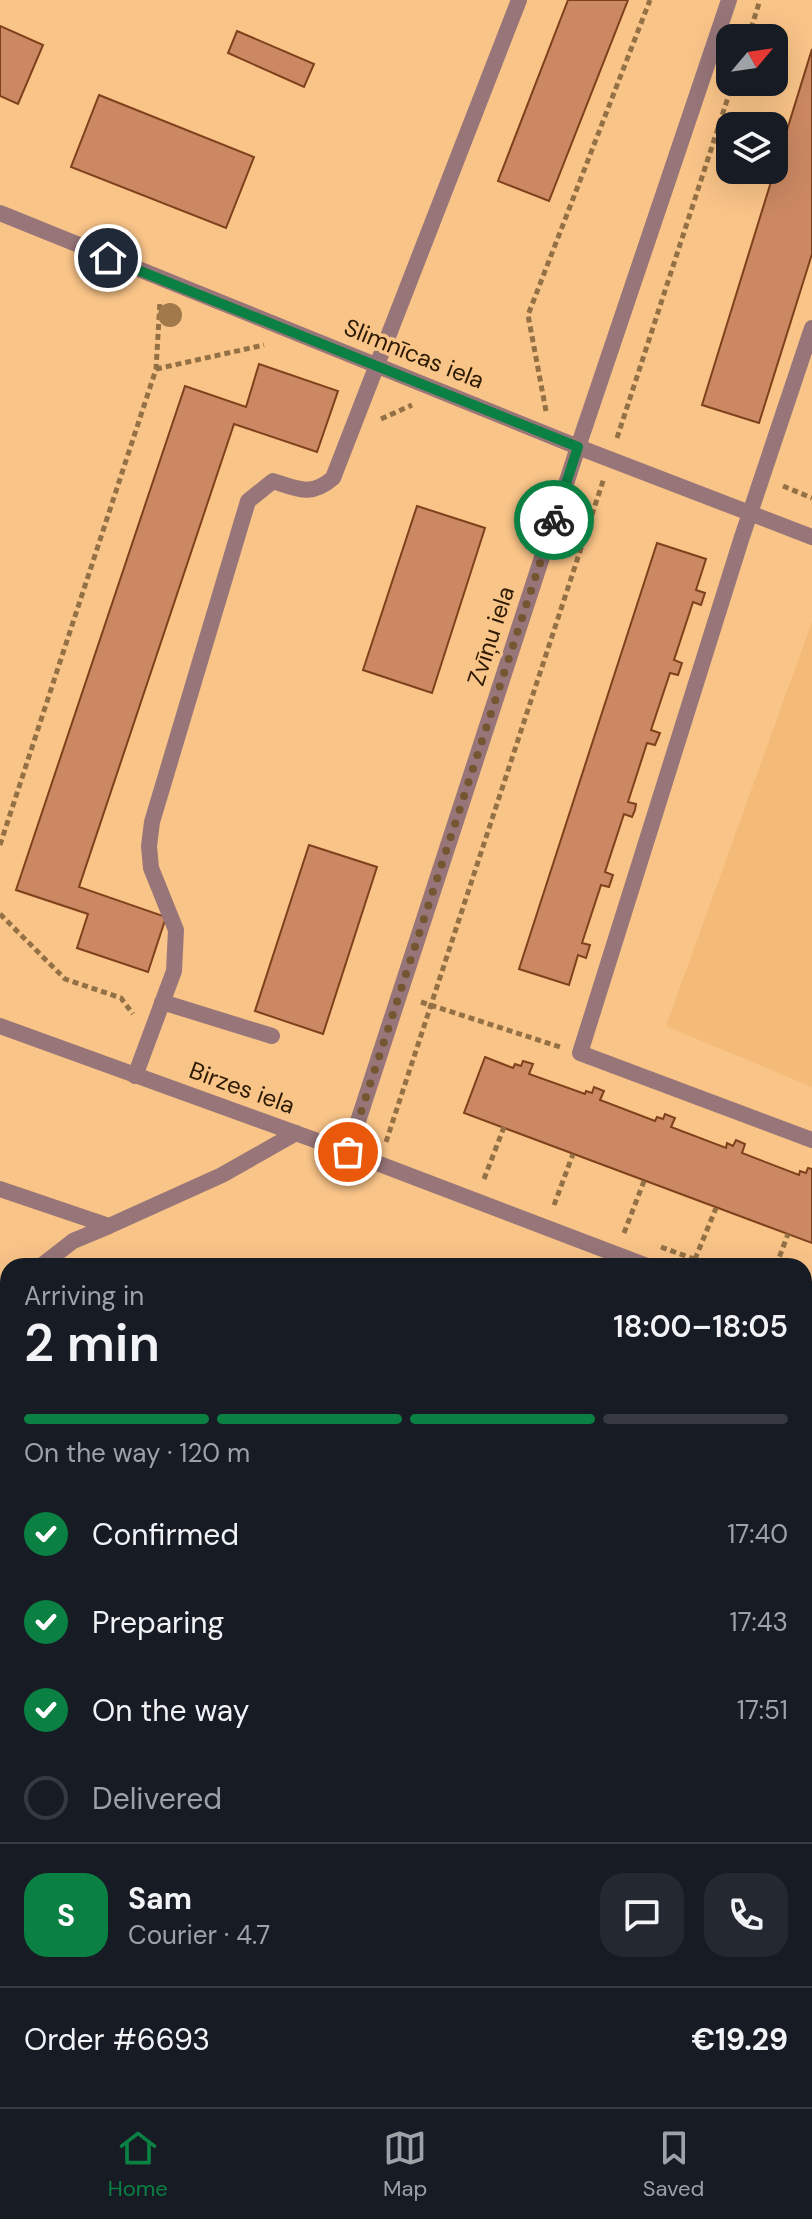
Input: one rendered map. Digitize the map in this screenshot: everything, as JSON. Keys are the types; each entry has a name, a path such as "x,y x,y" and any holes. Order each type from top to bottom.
{"street":[{"path":"135,1076 174,971 176,930 151,868 149,846 152,822 248,501 273,481 301,490 320,489 333,478 519,0"},
{"name":"Zvīņu iela","path":"348,1152 578,447 729,0"},
{"name":"Slimnīcas iela","path":"0,213 578,447 812,537"},
{"path":"812,328 750,512 580,1053 812,1140"},
{"path":"162,1002 272,1036"},
{"name":"Birzes iela","path":"0,1026 348,1152 626,1258"},
{"path":"51,1258 73,1241 222,1175 296,1133"},
{"path":"0,1189 109,1226"}],"path":[{"path":"551,436 528,315 650,0"},
{"path":"752,24 760,0"},
{"path":"379,1164 728,96"},
{"path":"0,845 156,369 162,280"},
{"path":"156,369 305,335"},
{"path":"351,433 442,392"},
{"path":"0,914 65,979 121,998 150,1035"},
{"path":"400,995 580,1053"},
{"path":"483,1182 504,1127"},
{"path":"554,1206 573,1154"},
{"path":"624,1233 644,1181"},
{"path":"695,1258 716,1208"},
{"path":"779,1258 788,1234"}],"shaded area":[{"path":"812,622 812,1087 666,1026"}],"building":[{"path":"568,0 628,0 549,201 498,181"},
{"path":"0,26 43,45 18,104 0,96"},
{"path":"237,31 314,64 304,87 228,53"},
{"path":"812,49 812,254 759,423 702,405 770,184 788,184 788,127"},
{"path":"99,95 254,157 226,228 71,167"},
{"path":"259,364 338,391 317,452 234,424 79,887 166,917 148,972 77,948 88,914 16,890 185,386 246,407"},
{"path":"417,506 485,528 432,693 363,670"},
{"path":"657,543 706,559 696,590 705,593 701,605 693,602 674,660 682,663 678,675 670,673 651,730 660,733 655,745 647,743 628,802 636,804 635,810 632,817 624,814 605,872 613,875 609,887 601,885 582,943 590,945 586,958 578,955 569,985 519,969"},
{"path":"309,845 377,867 323,1034 255,1011"},
{"path":"485,1057 513,1068 515,1064 521,1066 523,1061 533,1064 529,1074 585,1094 586,1091 592,1093 594,1087 604,1091 600,1100 655,1121 657,1117 663,1119 665,1114 675,1118 671,1127 726,1148 727,1143 733,1146 736,1140 745,1144 742,1153 799,1175 800,1171 806,1173 808,1168 812,1169 812,1243 464,1113"}],"way so far":[{"path":"348,1152 554,520"}],"route":[{"path":"108,258 578,447 554,520"}]}
